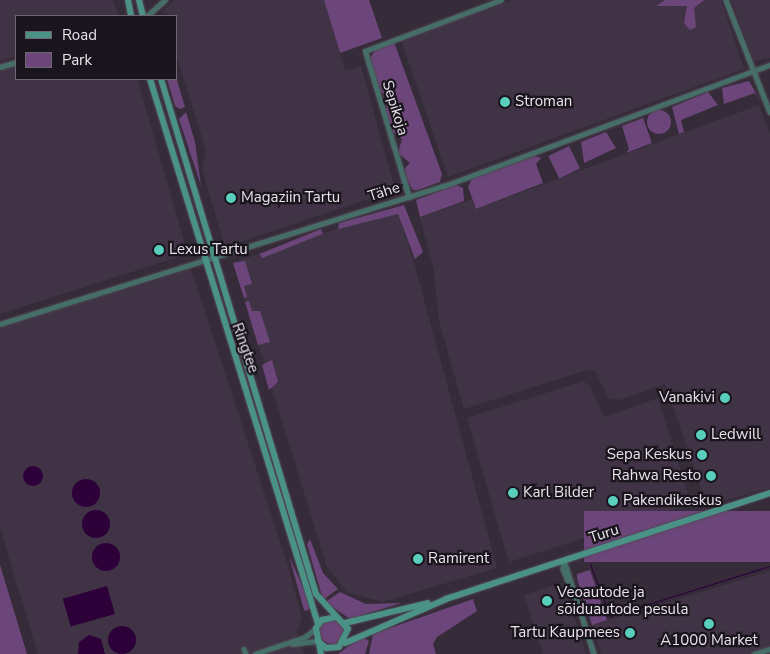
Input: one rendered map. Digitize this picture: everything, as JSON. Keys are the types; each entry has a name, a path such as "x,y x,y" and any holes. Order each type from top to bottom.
{"main road":[{"path":"128,0 131,15"},
{"path":"139,0 143,15"},
{"name":"Ringtee","path":"150,80 203,261 317,626"},
{"name":"Ringtee","path":"161,80 316,594 337,617"},
{"name":"Turu","path":"345,623 446,598 770,493"},
{"name":"Turu","path":"345,642 446,598"},
{"path":"318,642 335,651 345,642 345,623 337,617 317,626 318,642 322,654"}],"street":[{"path":"148,15 165,0"},
{"path":"480,0 482,7 501,0"},
{"path":"726,0 770,112"},
{"name":"Sepikoja","path":"409,197 365,51 482,7"},
{"path":"0,67 15,62"},
{"name":"Tähe","path":"0,324 409,197 770,65"},
{"path":"564,560 594,654"},
{"path":"255,654 286,644 317,626"},
{"path":"286,644 318,642"},
{"path":"754,654 770,649"}],"shaded area":[{"path":"0,0 113,0 118,15 15,15 15,56 0,61"},
{"path":"174,0 324,0 345,71 361,66 395,190 225,247 202,169 206,151 178,60 178,15 162,12"},
{"path":"513,0 721,0 744,69 448,177 401,40"},
{"path":"731,0 770,0 770,58 754,61"},
{"path":"15,65 15,80 137,80 188,254 0,314 0,71"},
{"path":"759,105 770,133 770,488 707,505 665,384 619,400 608,398 595,370 587,370 464,409 439,321 434,271 420,217 472,199 476,209"},
{"path":"383,214 398,214 413,259 497,568 382,602 347,592 327,567 233,262"},
{"path":"191,269 286,560 302,618 297,632 304,654 38,654 0,528 0,328"},
{"path":"583,381 590,386 604,417 658,398 691,504 509,562 467,418"},
{"path":"29,466 37,466 43,472 43,480 37,486 29,486 23,480 23,472"},
{"path":"86,479 96,483 100,493 96,503 86,507 76,503 72,493 76,483"},
{"path":"96,510 106,514 110,524 106,534 96,538 86,534 82,524 86,514"},
{"path":"106,543 116,547 120,557 116,567 106,571 96,567 92,557 96,547"},
{"path":"770,571 770,654 601,654 592,625"},
{"path":"561,583 569,601 586,654 543,654 524,595"},
{"path":"107,586 115,614 71,627 63,599"},
{"path":"122,626 132,630 136,640 132,650 122,654 112,650 108,640 112,630"},
{"path":"89,635 101,639 105,654 78,654 79,642"}],"green space":[{"path":"324,0 369,0 382,38 340,53"},
{"path":"665,0 704,0 694,8 696,27 690,30 684,23 687,6 656,6"},
{"path":"394,42 442,174 440,182 418,190 413,190 407,180 405,168 410,163 398,153 402,139 393,132 385,110 391,99 380,91 370,59 376,48"},
{"path":"167,80 177,80 185,107 180,109 175,106"},
{"path":"749,81 762,104 755,93 724,104 722,88"},
{"path":"708,92 718,105 681,120 684,132 679,134 672,107"},
{"path":"659,110 667,114 671,122 667,130 659,134 651,130 647,122 651,114"},
{"path":"186,112 195,142 201,186 179,119"},
{"path":"643,118 652,143 626,153 629,149 622,126"},
{"path":"606,132 616,148 584,163 581,142"},
{"path":"569,146 580,168 559,179 548,156"},
{"path":"535,156 541,158 536,164 543,183 476,209 468,187 472,179"},
{"path":"456,185 463,188 464,201 420,217 416,200"},
{"path":"404,205 423,252 415,259 398,214 338,229 339,223"},
{"path":"321,229 323,234 262,258 260,254"},
{"path":"245,261 252,284 244,286 247,297 244,298 233,263"},
{"path":"249,301 252,311 260,311 270,342 258,345 245,302"},
{"path":"272,360 278,382 269,390 262,365"},
{"path":"584,511 770,511 770,562 584,562"},
{"path":"310,539 323,573 338,589 323,600 307,544"},
{"path":"289,556 312,607 306,611 304,610"},
{"path":"0,565 27,654 0,654"},
{"path":"590,570 607,620 592,625 577,579 577,574"},
{"path":"340,592 366,604 401,603 350,619 325,602"},
{"path":"473,599 477,611 437,637 433,644 436,654 369,654 373,634"},
{"path":"332,620 340,624 344,632 340,640 332,644 324,640 320,632 324,624"},
{"path":"362,636 369,641 365,654 338,654"}],"waterway":[{"path":"590,564 610,616 770,566"}],"place":[{"name":"Stroman","path":"505,102"},
{"name":"Magaziin Tartu","path":"231,198"},
{"name":"Lexus Tartu","path":"159,250"},
{"name":"Vanakivi","path":"725,398"},
{"name":"Ledwill","path":"701,435"},
{"name":"Sepa Keskus","path":"702,455"},
{"name":"Rahwa Resto","path":"711,476"},
{"name":"Karl Bilder","path":"513,493"},
{"name":"Pakendikeskus","path":"613,501"},
{"name":"Ramirent","path":"418,559"},
{"name":"Veoautode ja sõiduautode pesula","path":"547,601"},
{"name":"A1000 Market","path":"709,624"},
{"name":"Tartu Kaupmees","path":"630,633"}]}
